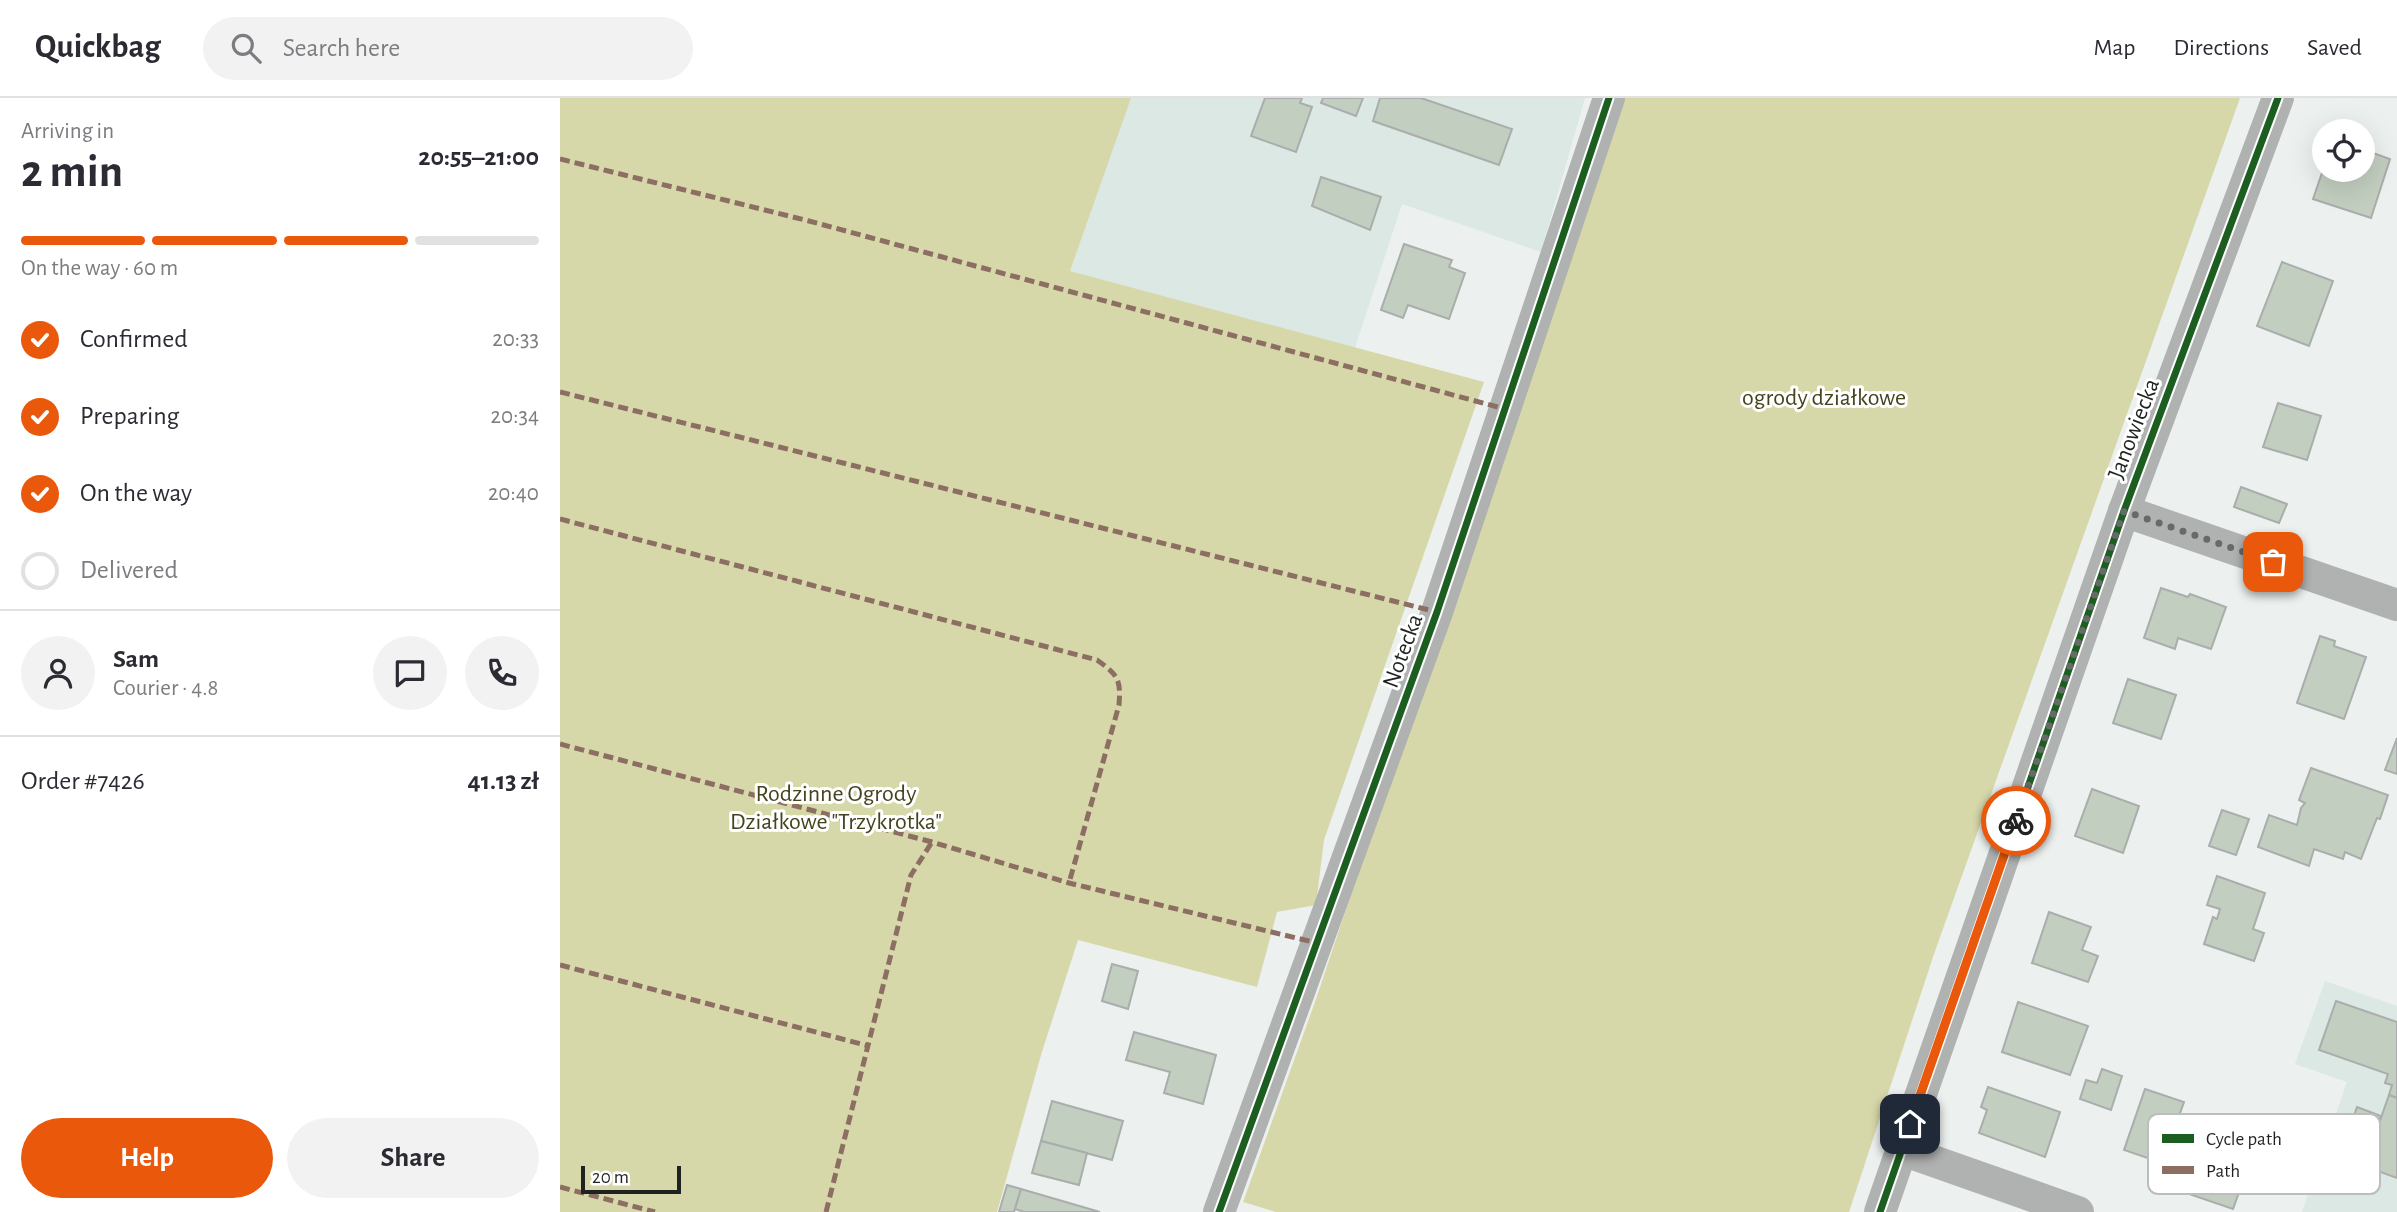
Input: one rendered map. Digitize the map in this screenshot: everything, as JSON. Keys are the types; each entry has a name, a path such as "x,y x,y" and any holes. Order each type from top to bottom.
{"street":[{"name":"Notecka","path":"1219,1212 1437,612 1609,98"},
{"name":"Janowiecka","path":"1880,1212 2124,511 2278,98"},
{"path":"2124,511 2397,605"},
{"path":"1902,1150 2078,1212"}],"shaded area":[{"path":"1130,98 1585,98 1541,252 1402,204 1354,351 1070,271"},
{"path":"2325,981 2397,1006 2397,1212 2302,1212 2308,1194 2380,1194 2380,1114 2336,1114 2347,1082 2295,1064"}],"green space":[{"name":"Rodzinne Ogrody Działkowe \"Trzykrotka\"","path":"560,98 1131,98 1070,271 1484,382 1324,840 1316,905 1277,912 1257,987 1078,940 1041,1055 997,1212 560,1212"},
{"name":"ogrody działkowe","path":"1618,98 2240,98 1934,954 1849,1212 1276,1212 1243,1202 1315,1002"}],"building":[{"path":"1265,98 1302,98 1300,103 1312,107 1296,152 1251,136"},
{"path":"1323,98 1363,98 1356,116 1321,103"},
{"path":"1380,98 1421,98 1512,129 1499,165 1373,121"},
{"path":"2375,154 2390,159 2371,218 2313,199 2319,182 2375,182"},
{"path":"1321,177 1381,197 1370,230 1312,206"},
{"path":"1404,244 1452,260 1449,267 1465,273 1449,319 1408,305 1403,318 1381,310"},
{"path":"2282,262 2333,281 2309,346 2257,326"},
{"path":"2278,403 2321,416 2307,460 2263,447"},
{"path":"2241,487 2287,504 2279,523 2234,507"},
{"path":"2161,588 2188,597 2190,594 2226,607 2211,649 2178,638 2175,649 2144,638"},
{"path":"2320,636 2335,641 2334,646 2366,657 2344,719 2297,703"},
{"path":"2128,679 2176,695 2161,739 2113,723"},
{"path":"2397,738 2397,774 2385,770"},
{"path":"2311,768 2388,795 2361,859 2345,852 2343,859 2314,849 2309,866 2258,847 2269,815 2297,825 2305,803 2299,800"},
{"path":"2092,789 2139,806 2123,853 2075,836"},
{"path":"2222,810 2249,819 2236,855 2209,846"},
{"path":"2217,876 2265,893 2253,929 2264,933 2254,961 2204,944 2213,917 2217,919 2220,909 2207,905"},
{"path":"2049,912 2091,927 2082,950 2098,956 2088,982 2032,963"},
{"path":"1112,964 1138,971 1128,1009 1102,1001"},
{"path":"2336,1001 2397,1022 2397,1098 2389,1095 2392,1085 2385,1083 2388,1074 2319,1050"},
{"path":"2018,1002 2088,1026 2070,1075 2002,1052"},
{"path":"1134,1032 1216,1055 1203,1104 1164,1093 1170,1072 1126,1060"},
{"path":"2102,1069 2122,1076 2111,1110 2080,1099 2086,1080 2097,1083"},
{"path":"1988,1087 2060,1112 2045,1157 1979,1133 1987,1110 1981,1107"},
{"path":"2145,1089 2184,1102 2180,1114 2148,1114 2148,1158 2124,1150"},
{"path":"2389,1095 2397,1098 2397,1178 2380,1172 2380,1121"},
{"path":"1052,1101 1123,1121 1112,1160 1041,1141"},
{"path":"2357,1107 2376,1114 2355,1114"},
{"path":"1041,1141 1087,1153 1079,1185 1032,1173"},
{"path":"1007,1185 1021,1189 1014,1212 999,1212"},
{"path":"1021,1189 1100,1212 1024,1212 1015,1209"},
{"path":"2189,1194 2238,1194 2233,1209"}],"marked path":[{"path":"560,159 809,221 1505,409"},
{"path":"560,392 1437,612"},
{"path":"560,519 1097,660 1117,678 1119,705 1069,883"},
{"path":"560,744 932,842 1069,883 1317,943"},
{"path":"826,1212 911,875 932,842"},
{"path":"560,965 869,1046"},
{"path":"560,1187 655,1212"}],"cycle path":[{"path":"1219,1212 1437,612 1609,98"},
{"path":"1880,1212 2124,511 2278,98"}],"way so far":[{"path":"2016,821 2124,511 2273,562"}],"route":[{"path":"1910,1124 2016,821"}]}
